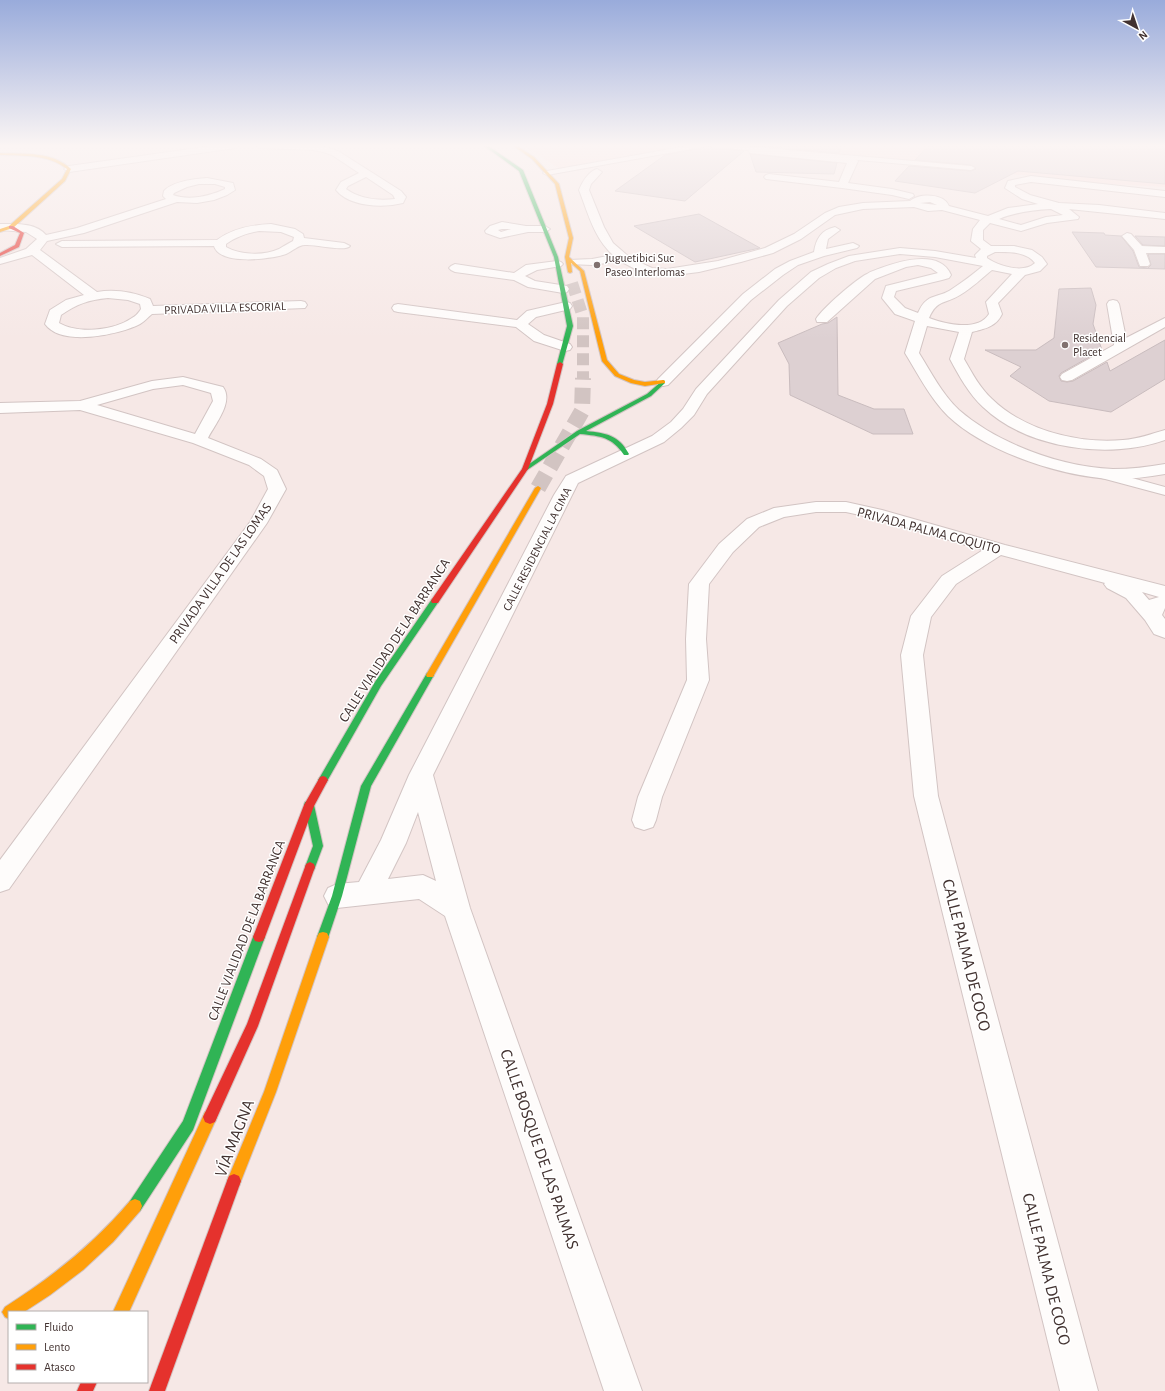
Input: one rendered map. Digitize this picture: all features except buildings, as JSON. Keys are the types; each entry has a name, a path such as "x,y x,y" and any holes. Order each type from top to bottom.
{"main road":[{"path":"0,231 27,210"},
{"name":"CALLE VIALIDAD DE LA BARRANCA","path":"537,210 545,229 566,261"},
{"name":"CALLE VIALIDAD DE LA BARRANCA","path":"11,1311 48,1288 98,1247 134,1206 188,1125 309,805 378,684 525,469 550,404 570,326 566,306 566,261 571,238 564,210"},
{"path":"0,254 17,246 22,233 6,227"},
{"path":"566,261 582,271 604,360 617,375 633,382 645,384 663,382"},
{"path":"525,469 579,432 649,395 663,382"},
{"path":"579,432 613,438 621,443 626,454"},
{"path":"337,896 366,786 538,488"},
{"path":"121,1311 252,1026 318,846 309,805"},
{"name":"VÍA MAGNA","path":"158,1391 212,1238 270,1092 337,896"}],"street":[{"path":"0,261 22,255 39,244 143,210"},
{"path":"593,210 605,239 623,257 642,268 656,272 673,273 753,256 780,246 813,226 824,217 834,212 844,210"},
{"path":"955,210 1021,228 1058,217 1078,218 1064,210"},
{"path":"987,258 977,241 978,229 988,219 1019,210"},
{"path":"1104,210 1165,216"},
{"path":"1120,221 1165,225"},
{"path":"813,226 838,226"},
{"path":"834,250 838,226"},
{"path":"820,254 821,241 825,235 838,226"},
{"path":"6,227 31,229 40,233 39,244"},
{"path":"39,244 220,243 227,237 238,232 269,228 294,232 299,236 298,242 292,247 281,252 251,256 226,252 220,248 220,243"},
{"path":"1019,251 1021,228"},
{"path":"500,235 528,229 545,229"},
{"path":"1127,236 1139,249 1144,264"},
{"path":"298,242 326,243 344,246"},
{"path":"663,382 747,298 794,263 820,254 834,250 891,242 933,244 987,258 1005,270 1022,271 1038,268 1041,264 1035,257 1019,251 1003,249 987,258 955,293"},
{"path":"39,244 94,296"},
{"path":"1139,249 1165,250"},
{"name":"CALLE RESIDENCIAL LA CIMA","path":"367,893 392,843 421,775 572,480 658,439 676,425 689,412 701,392 782,303 815,275 832,266 853,258 900,251 987,258"},
{"path":"517,277 522,270 539,265 566,261 592,262 623,257"},
{"path":"858,270 900,259 918,259 929,261 954,269 957,279 945,284 913,289 906,294 908,300 924,313 942,326 966,330 983,326 995,316 996,308 981,298 955,293 939,298 924,313 912,352 936,392 954,413 982,433 1014,450 1060,465 1096,473 1139,474 1165,469"},
{"path":"822,319 871,276 904,264 918,262 934,265 943,270 945,275 935,279 902,284 890,289 888,298 900,311 924,313"},
{"path":"455,268 517,277 532,284 567,286"},
{"path":"981,298 1022,271"},
{"path":"833,308 833,298 849,279"},
{"name":"PRIVADA VILLA ESCORIAL","path":"148,310 146,302 134,297 116,295 94,296 70,303 55,313 52,324 64,331 88,334 115,330 137,321 148,310 301,305"},
{"path":"1113,304 1121,346"},
{"path":"520,324 532,314 566,306"},
{"path":"398,308 520,324 539,338 565,347"},
{"path":"1067,377 1165,322"},
{"path":"965,392 957,359 966,330"},
{"path":"81,405 152,385 183,381 218,390 220,401 199,440"},
{"path":"936,392 965,392 993,408 1008,419 1060,439 1095,445 1128,445 1156,439 1165,435"},
{"name":"PRIVADA VILLA DE LAS LOMAS","path":"0,408 81,405 199,440 255,462 271,474 277,489 258,523 0,881"},
{"name":"PRIVADA PALMA COQUITO","path":"644,820 650,797 698,680 696,639 698,584 726,548 753,523 780,512 816,507 846,508 882,515 998,549 1165,592"},
{"name":"CALLE PALMA DE COCO","path":"998,549 949,580 921,616 912,655 926,796 1078,1391"},
{"name":"PRIVADA PALMA COQUITO","path":"1097,574 1159,607 1161,629 1165,631"},
{"name":"CALLE BOSQUE DE LAS PALMAS","path":"421,775 456,908 623,1391"},
{"path":"337,896 423,886 456,908"}],"lane":[{"path":"1096,473 1165,491"}],"tunnel":[{"path":"572,283 583,317 583,378"},
{"path":"538,488 582,411 583,378"}],"traffic: fast":[{"path":"537,210 556,257 570,326 560,364"},
{"path":"525,469 579,432 649,395 663,382"},
{"path":"579,432 607,436 618,442 626,454"},
{"path":"323,780 378,684 435,601"},
{"path":"323,937 337,896 366,786 430,675"},
{"path":"309,805 318,846 310,867"},
{"path":"135,1206 188,1125 259,937"}],"traffic: slow":[{"path":"0,231 11,227 30,210"},
{"path":"564,210 571,238 567,257 570,272"},
{"path":"567,257 582,271 604,360 617,375 633,382 645,384 663,382"},
{"path":"430,675 538,488"},
{"path":"234,1181 270,1092 323,937"},
{"path":"121,1311 210,1117"},
{"path":"12,1311 45,1289 77,1265 108,1237 135,1206"}],"traffic: jam":[{"path":"0,255 17,246 22,233 11,227"},
{"path":"435,601 525,469 550,404 560,364"},
{"path":"259,937 309,805 323,780"},
{"path":"210,1117 252,1026 310,867"},
{"path":"157,1391 234,1181"},
{"path":"85,1391 89,1383"}],"place":[{"name":"Juguetibici Suc Paseo Interlomas","path":"597,265"},
{"name":"Residencial Placet","path":"1065,345"}]}
